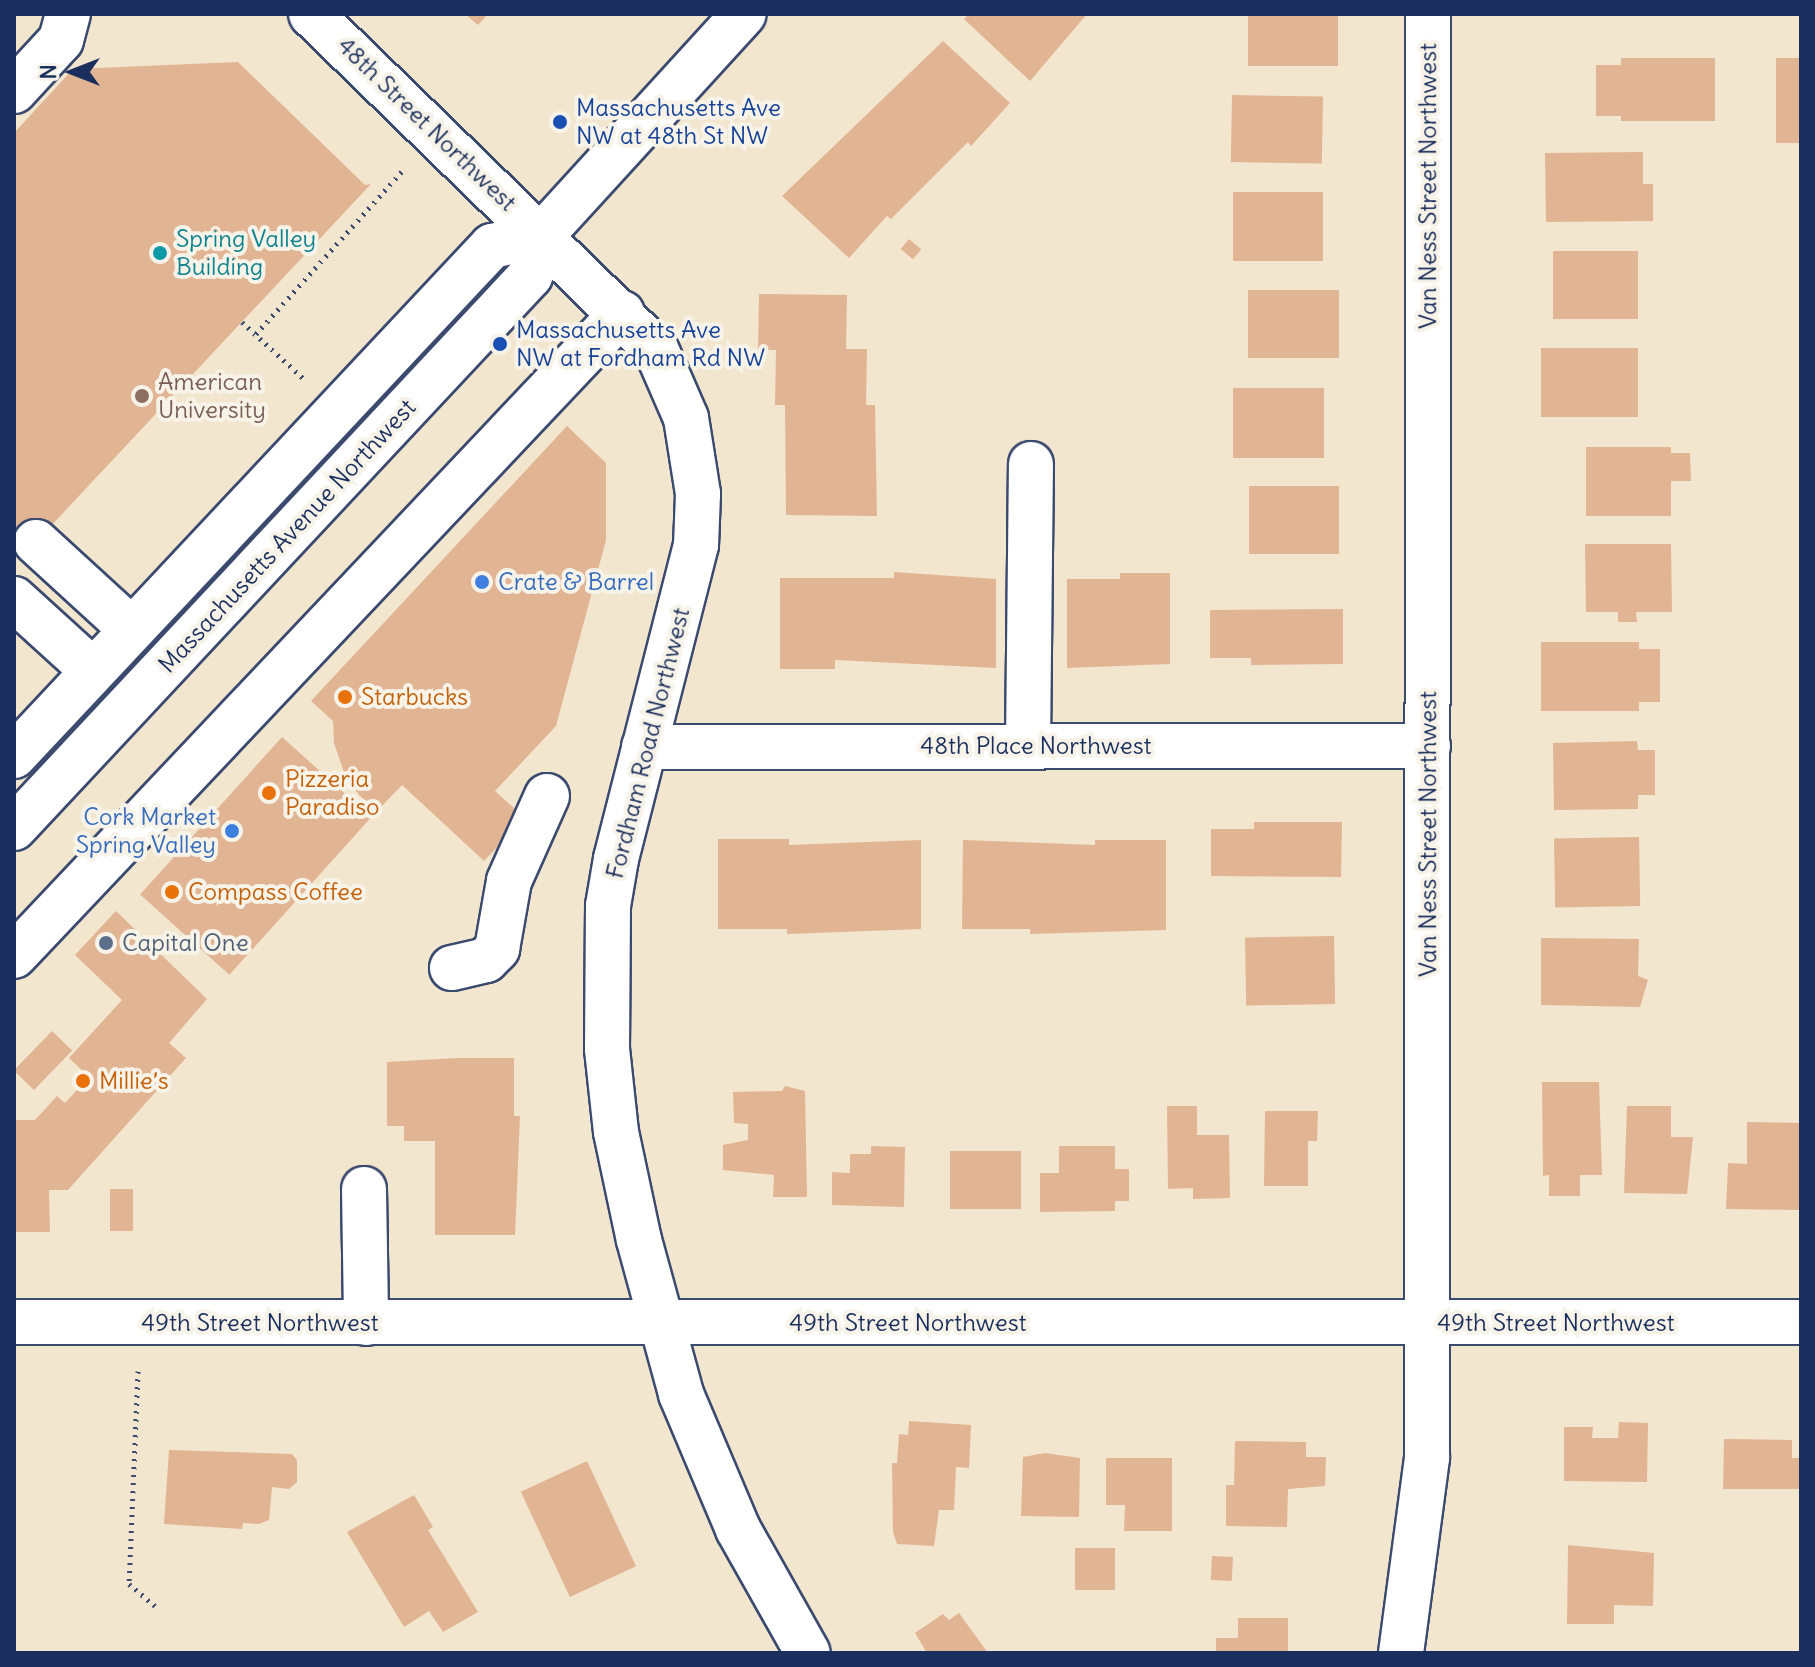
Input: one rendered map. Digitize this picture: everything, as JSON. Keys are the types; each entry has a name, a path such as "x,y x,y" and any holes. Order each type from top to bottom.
{"street":[{"path":"14,91 61,40 68,14"},
{"name":"48th Street Northwest","path":"311,14 542,235"},
{"name":"Massachusetts Avenue Northwest","path":"14,828 530,276 542,235 744,14"},
{"name":"Van Ness Street Northwest","path":"1401,1653 1424,1502 1427,1323 1428,14"},
{"name":"Massachusetts Avenue Northwest","path":"14,756 91,669 492,246 542,235"},
{"name":"Fordham Road Northwest","path":"542,235 656,349 678,394 698,494 691,570 644,747 608,906 605,990 616,1132 661,1323 717,1485 808,1653"},
{"path":"19,941 622,313"},
{"path":"1028,746 1031,464"},
{"path":"36,542 130,628"},
{"path":"14,599 91,669"},
{"name":"48th Place Northwest","path":"644,747 1428,746"},
{"path":"452,968 486,960 497,949 509,881 547,796"},
{"path":"364,1189 366,1323"},
{"name":"49th Street Northwest","path":"14,1322 1801,1322"}],"path":[{"path":"256,334 402,171"},
{"path":"242,322 303,378"},
{"path":"138,1371 129,1584 155,1606"}],"building":[{"path":"465,14 488,14 478,25"},
{"path":"969,14 1087,14 1030,81 964,19"},
{"path":"1248,14 1338,14 1338,66 1248,66"},
{"path":"943,41 1010,103 971,146 968,142 891,219 887,216 849,258 782,196"},
{"path":"1621,58 1715,58 1715,121 1621,121 1621,116 1596,116 1596,65 1621,65"},
{"path":"1776,58 1801,58 1801,143 1776,143"},
{"name":"American University","path":"238,62 365,185 371,184 19,560 14,555 14,133 73,69"},
{"path":"1232,95 1323,97 1322,164 1231,162"},
{"path":"1643,152 1643,184 1653,184 1653,221 1546,222 1545,153"},
{"path":"1233,192 1323,192 1323,261 1233,261"},
{"path":"909,239 921,249 913,259 901,249"},
{"path":"1553,251 1638,251 1638,319 1553,319"},
{"path":"1248,290 1339,290 1339,358 1248,358"},
{"path":"759,294 847,295 846,349 867,349 866,405 875,405 877,516 786,515 785,405 775,405 776,350 758,350"},
{"path":"1541,348 1638,348 1638,417 1541,417"},
{"path":"1233,388 1324,388 1324,458 1233,458"},
{"path":"567,426 606,463 606,540 556,726 495,791 525,818 484,861 402,785 378,810 361,797 346,778 334,743 333,721 311,701"},
{"path":"1586,447 1671,447 1671,453 1690,453 1691,481 1671,481 1671,516 1586,516"},
{"path":"1249,486 1339,486 1339,554 1249,554"},
{"path":"1585,544 1671,544 1672,612 1636,612 1637,622 1618,622 1618,612 1586,612"},
{"path":"894,572 996,579 996,668 835,660 835,669 780,669 780,578 894,578"},
{"path":"1120,573 1170,573 1170,664 1067,668 1067,579 1120,579"},
{"path":"1343,609 1343,664 1251,665 1251,658 1210,658 1210,610"},
{"path":"1541,642 1639,642 1639,649 1660,649 1660,702 1639,702 1639,711 1541,711"},
{"path":"282,737 371,817 229,975 140,895"},
{"path":"1637,741 1638,750 1655,750 1655,795 1638,795 1638,809 1554,810 1553,743"},
{"path":"1254,822 1342,822 1341,877 1211,876 1211,829 1254,829"},
{"path":"1639,837 1640,906 1555,907 1554,838"},
{"path":"718,839 789,839 789,845 921,840 921,929 787,934 787,929 718,929"},
{"path":"963,840 1095,845 1095,840 1166,840 1166,930 1030,934 1030,929 962,929"},
{"path":"116,911 207,999 169,1043 186,1058 68,1190 49,1190 50,1232 14,1232 14,1120 35,1120 57,1096 65,1103 89,1077 69,1058 122,1000 75,955"},
{"path":"1334,936 1335,1004 1246,1006 1245,938"},
{"path":"1541,938 1639,939 1638,976 1648,980 1640,1007 1541,1005"},
{"path":"52,1031 72,1050 34,1090 14,1070"},
{"path":"514,1058 514,1116 520,1116 515,1235 435,1235 435,1141 404,1141 404,1126 387,1126 387,1062"},
{"path":"1542,1082 1599,1082 1602,1175 1580,1175 1580,1196 1549,1196 1549,1175 1543,1176"},
{"path":"785,1086 805,1091 807,1197 773,1197 774,1175 723,1170 723,1145 748,1140 748,1124 734,1123 733,1092 782,1091"},
{"path":"1167,1106 1197,1106 1197,1135 1229,1135 1230,1198 1193,1199 1193,1188 1168,1189"},
{"path":"1627,1106 1671,1106 1671,1137 1693,1137 1687,1194 1624,1193"},
{"path":"1265,1111 1318,1111 1317,1141 1308,1141 1308,1186 1264,1186"},
{"path":"1747,1122 1801,1123 1801,1210 1726,1209 1728,1163 1747,1164"},
{"path":"871,1146 905,1147 904,1207 832,1205 832,1172 850,1173 850,1154 871,1154"},
{"path":"1059,1146 1115,1146 1115,1169 1129,1169 1129,1201 1115,1201 1115,1211 1040,1212 1040,1173 1059,1173"},
{"path":"950,1151 1021,1151 1021,1209 950,1209"},
{"path":"110,1189 133,1189 133,1231 110,1231"},
{"path":"909,1421 971,1425 969,1468 956,1467 954,1510 939,1510 934,1546 897,1544 893,1532 892,1463 897,1463 899,1434 908,1435"},
{"path":"1619,1422 1648,1423 1647,1482 1564,1481 1564,1427 1593,1427 1592,1438 1618,1438"},
{"path":"1724,1439 1792,1440 1792,1458 1801,1458 1801,1489 1723,1489"},
{"path":"1235,1441 1306,1442 1306,1457 1326,1457 1325,1486 1288,1489 1287,1527 1226,1526 1226,1485 1234,1485"},
{"path":"169,1450 292,1454 297,1460 297,1482 289,1489 272,1487 269,1520 259,1524 243,1523 242,1529 164,1524"},
{"path":"1045,1453 1080,1458 1079,1517 1021,1516 1023,1457"},
{"path":"1106,1458 1172,1458 1172,1531 1124,1531 1125,1505 1106,1505"},
{"path":"587,1461 636,1566 570,1597 521,1492"},
{"path":"414,1495 433,1527 428,1530 478,1612 443,1632 429,1611 404,1627 347,1532"},
{"path":"1568,1545 1654,1553 1653,1606 1614,1605 1614,1624 1567,1624"},
{"path":"1075,1548 1115,1548 1115,1590 1075,1590"},
{"path":"1212,1556 1233,1557 1232,1581 1211,1580"},
{"path":"959,1613 988,1653 927,1653 915,1633 943,1614 949,1620"},
{"path":"1238,1618 1288,1618 1288,1653 1216,1653 1216,1638 1238,1638"}],"place":[{"name":"Massachusetts Ave NW at 48th St NW","path":"560,122"},
{"name":"Spring Valley Building","path":"160,253"},
{"name":"Massachusetts Ave NW at Fordham Rd NW","path":"500,344"},
{"name":"American University","path":"142,396"},
{"name":"Crate & Barrel","path":"482,582"},
{"name":"Starbucks","path":"345,697"},
{"name":"Pizzeria Paradiso","path":"269,793"},
{"name":"Cork Market Spring Valley","path":"232,831"},
{"name":"Compass Coffee","path":"172,892"},
{"name":"Capital One","path":"106,943"},
{"name":"Millie’s","path":"83,1081"}]}
